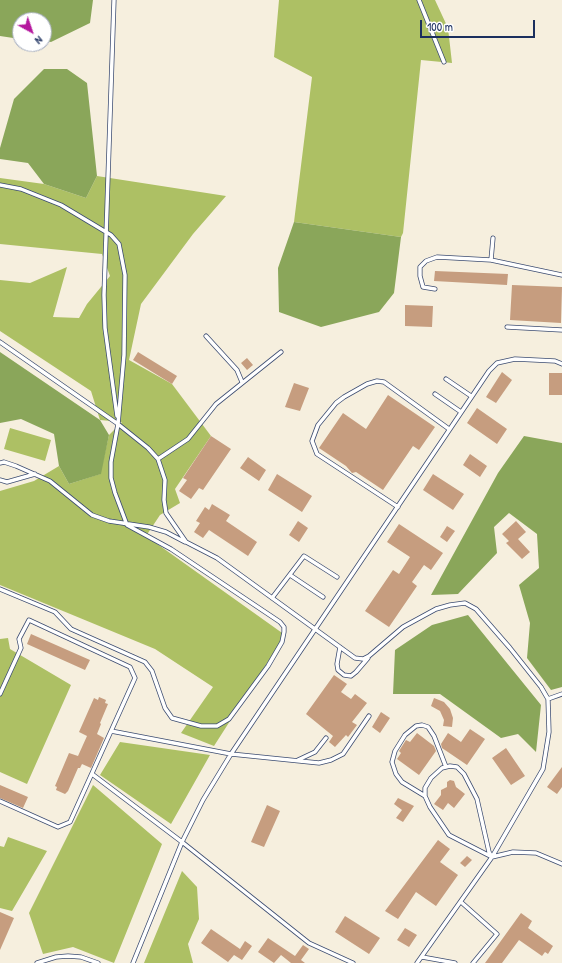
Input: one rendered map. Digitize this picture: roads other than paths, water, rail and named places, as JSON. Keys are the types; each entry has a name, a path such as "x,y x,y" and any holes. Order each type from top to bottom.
{"lane":[{"path":"114,0 104,296 105,328 118,424"},
{"path":"419,0 444,62"},
{"path":"0,185 21,189 42,196 61,205 106,232 119,244 125,275 123,373 118,424 111,462 111,478 114,493 127,525 171,549 280,622 284,627 282,642 268,666 237,710 224,723 209,727 175,720 165,708 154,676 145,662 71,629 55,612 0,589"},
{"path":"491,260 493,238"},
{"path":"435,289 423,287 420,276 420,267 426,261 437,257 491,260 562,275"},
{"path":"507,327 562,330"},
{"path":"206,336 237,370 242,382"},
{"path":"0,342 118,424 148,448 158,459 165,480 164,500 166,514 186,542"},
{"path":"158,459 188,439 216,404 281,352"},
{"path":"133,963 182,842 203,800 231,754 398,508 471,396 497,363 515,359 554,361 562,364"},
{"path":"446,379 471,396"},
{"path":"398,508 317,454 312,441 318,425 336,403 344,397 367,384 377,381 384,382 449,429"},
{"path":"435,394 461,412"},
{"path":"0,463 4,462 35,474 55,485 92,515 109,521 127,525 149,527 166,532 217,558 348,653 363,659 369,656"},
{"path":"0,480 7,482 35,474"},
{"path":"272,598 304,556 337,577"},
{"path":"290,575 323,597"},
{"path":"340,647 338,656 338,670 344,675 351,676 360,668 369,656 403,627 436,609 450,604 465,603 476,609 505,642 541,687 548,699 549,732 543,769 492,857 418,963"},
{"path":"0,694 21,648 19,639 29,620 130,667 134,672 133,683 70,822 58,827 0,801"},
{"path":"338,656 348,653"},
{"path":"359,658 360,668"},
{"path":"548,699 562,694"},
{"path":"111,731 231,754 319,763 331,760 343,754 370,716"},
{"path":"446,767 434,736 428,727 422,725 416,726 405,735 395,751 392,762 396,774 402,782 425,796 449,835 492,857 513,852 536,853 562,864"},
{"path":"297,761 315,752 326,738"},
{"path":"425,796 425,788 431,778 446,767 450,766 457,768 472,787 477,798 489,852 492,857"},
{"path":"92,774 182,842 310,943 353,963"},
{"path":"461,902 496,934 473,963"},
{"path":"37,963 56,957 68,956 81,957 98,963"},
{"path":"422,957 455,963"}]}
